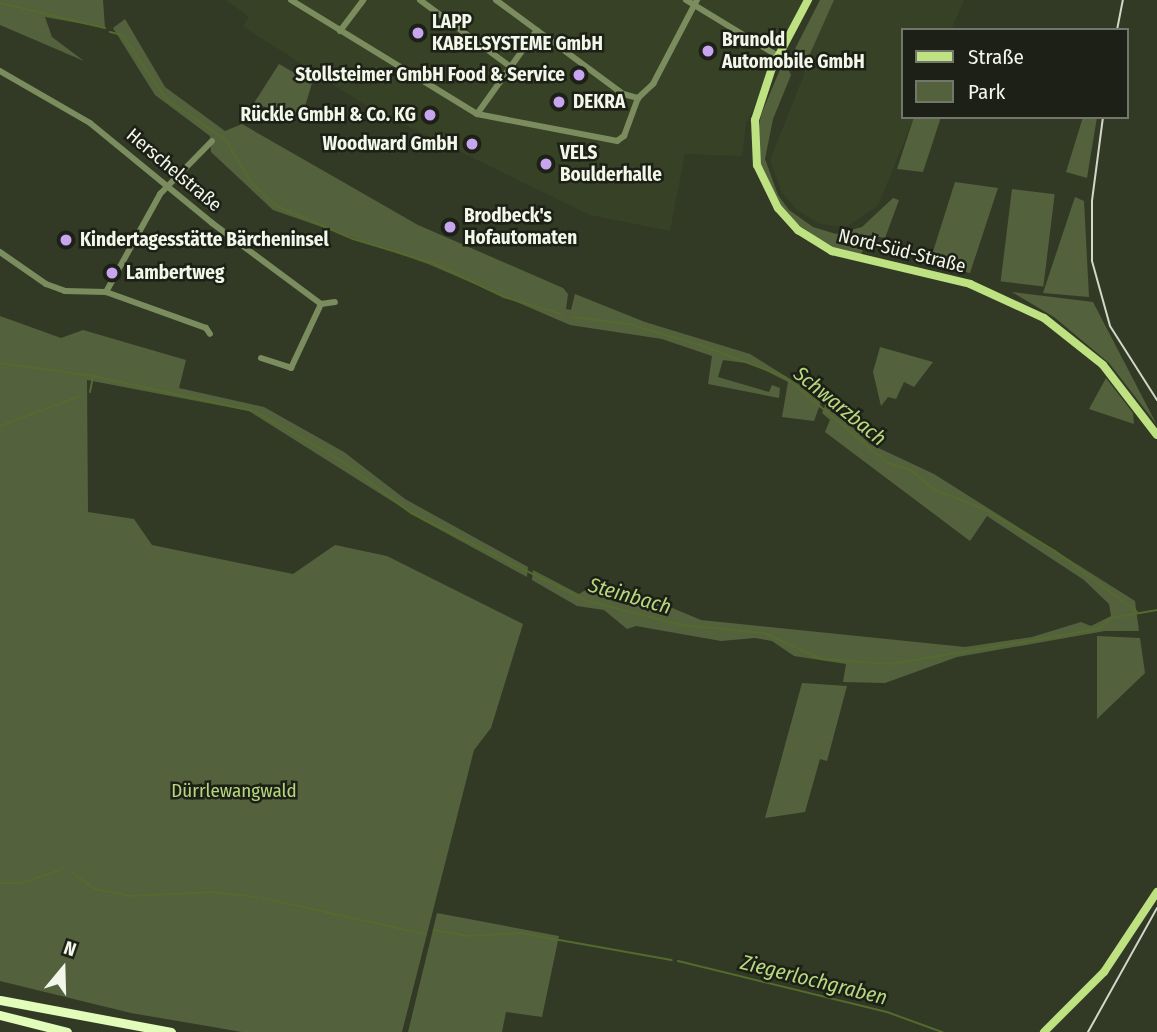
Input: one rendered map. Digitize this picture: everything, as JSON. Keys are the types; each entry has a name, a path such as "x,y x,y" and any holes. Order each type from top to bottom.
{"highway":[{"path":"0,1000 171,1032"},
{"path":"0,1016 67,1032"}],"main road":[{"name":"Nord-Süd-Straße","path":"808,0 778,56 755,120 754,144 761,176 771,198 798,230 832,251 866,262 970,284 1044,318 1102,365 1157,435"},
{"path":"1151,426 1157,442"},
{"path":"1044,1032 1104,972 1157,892"}],"street":[{"path":"291,0 477,114 617,141 625,133 638,98 653,84 696,3"},
{"path":"340,31 363,0"},
{"path":"420,0 511,66"},
{"path":"496,0 623,94 638,98"},
{"path":"686,0 696,3 778,56"},
{"path":"477,114 537,30"},
{"name":"Herschelstraße","path":"0,71 90,122 166,186 321,304"},
{"path":"106,292 166,186 212,141"},
{"path":"0,252 47,284 65,290 106,292 202,326 210,334"},
{"path":"261,358 291,368 321,304 335,302"}],"shaded area":[{"path":"226,0 808,0 746,123 742,156 685,154 670,231 590,215 368,107 243,26 249,17"},
{"path":"819,0 964,0 952,28 902,28 902,119 913,119 878,206 846,227 820,224 797,210 782,193 770,160 803,77"}],"green space":[{"path":"0,0 103,0 105,28 45,17 52,37 84,61 0,25"},
{"path":"820,0 834,0 805,65 795,49"},
{"path":"125,19 165,87 225,131 242,124 418,225 563,288 568,294 566,309 571,310 575,294 645,322 750,354 822,399 814,421 782,417 788,382 753,364 723,360 718,377 769,392 772,385 780,388 779,398 708,384 712,356 662,339 570,325 428,264 273,210 211,152 210,136 155,95 113,28"},
{"path":"279,64 312,83 301,120 254,103"},
{"path":"787,66 791,75 773,119 765,159 778,195 789,210 813,227 836,234 862,227 893,198 899,200 885,238 869,235 860,257 830,247 789,218 774,199 760,163 757,139 761,115 781,67"},
{"path":"913,119 940,119 923,172 897,169"},
{"path":"1082,119 1097,119 1087,178 1066,172"},
{"path":"955,182 998,188 970,273 929,264"},
{"path":"1012,189 1055,194 1043,287 1001,281"},
{"path":"1075,197 1084,201 1089,297 1043,293"},
{"path":"1012,292 1093,302 1157,425 1109,363 1054,317"},
{"name":"Dürrlewangwald","path":"0,316 61,338 83,330 186,360 179,388 264,407 344,452 405,499 528,567 527,577 422,520 249,411 87,380 88,512 134,519 152,545 293,574 335,545 387,556 523,624 491,728 474,750 402,1032 242,1032 131,1013 0,981"},
{"path":"880,347 933,362 914,387 904,382 896,399 888,397 881,406 873,372"},
{"path":"1106,378 1133,413 1134,424 1089,409"},
{"path":"826,403 870,444 934,474 1135,601 1139,631 1105,631 957,657 885,683 843,682 846,664 794,656 772,641 755,638 721,641 636,626 627,629 604,610 577,606 532,580 533,570 579,594 589,588 607,594 622,587 701,620 965,647 1032,637 1081,622 1091,626 1111,616 1109,604 1084,580 987,516 970,541 825,432 830,420 822,413"},
{"path":"1097,636 1140,638 1145,673 1097,719"},
{"path":"802,683 847,686 827,761 820,759 805,812 765,818"},
{"path":"437,913 559,936 542,1017 506,1012 502,1032 408,1032"}],"waterway":[{"name":"Schwarzbach","path":"0,3 105,28"},
{"name":"Schwarzbach","path":"110,32 122,35 167,100 226,140 252,184 277,206 353,239 433,263 504,297 562,314"},
{"name":"Schwarzbach","path":"573,317 628,324 703,346 785,377 888,463 911,470 935,490 984,509 1055,551 1137,612"},
{"name":"Steinbach","path":"0,363 93,376 254,411 339,459 411,513 587,601 682,625 764,633 821,659 890,664 1100,628 1111,618 1157,610"},
{"name":"Steinbach","path":"90,392 93,376"},
{"name":"Steinbach","path":"0,426 80,396"},
{"name":"Ziegerlochgraben","path":"0,883 22,883 62,869"},
{"name":"Ziegerlochgraben","path":"70,871 95,889 131,896 213,892 257,897"},
{"name":"Ziegerlochgraben","path":"262,898 424,934"},
{"name":"Ziegerlochgraben","path":"434,930 468,936 520,933 672,960"},
{"name":"Ziegerlochgraben","path":"678,961 887,1012 942,1032"}],"tram line":[{"path":"1117,28 1123,0"},
{"path":"1103,119 1092,201 1092,261 1110,326 1157,400"},
{"path":"1088,1032 1157,908"}],"place":[{"name":"LAPP KABELSYSTEME GmbH","path":"418,33"},
{"name":"Brunold Automobile GmbH","path":"708,51"},
{"name":"Stollsteimer GmbH Food & Service","path":"579,75"},
{"name":"DEKRA","path":"559,102"},
{"name":"Rückle GmbH & Co. KG","path":"430,115"},
{"name":"Woodward GmbH","path":"472,144"},
{"name":"VELS Boulderhalle","path":"546,164"},
{"name":"Brodbeck's Hofautomaten","path":"450,227"},
{"name":"Kindertagesstätte Bärcheninsel","path":"66,240"},
{"name":"Lambertweg","path":"112,273"}]}
